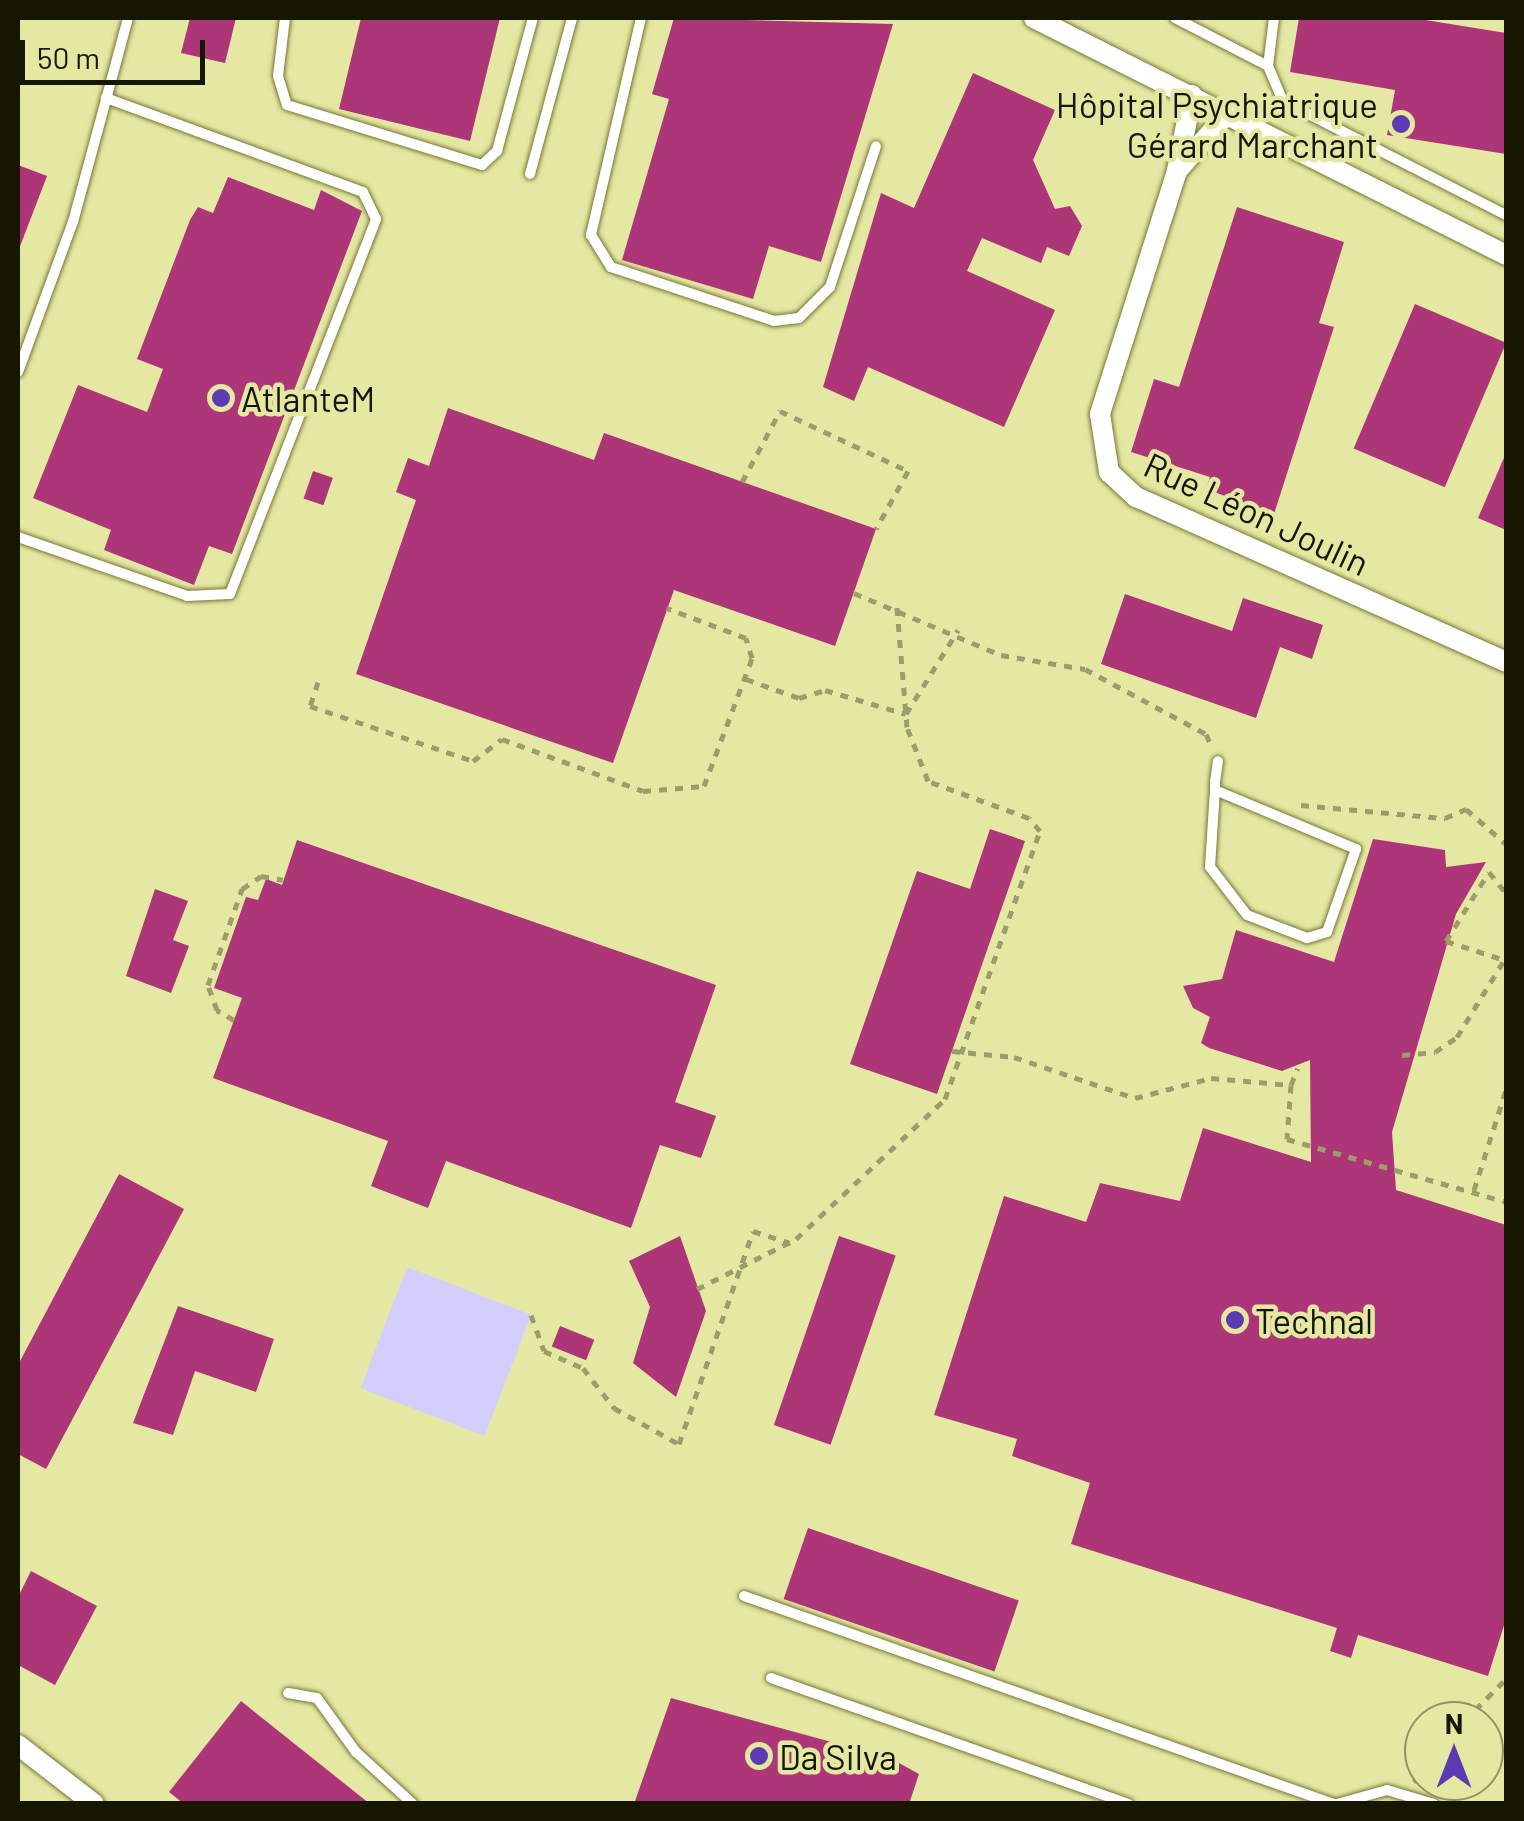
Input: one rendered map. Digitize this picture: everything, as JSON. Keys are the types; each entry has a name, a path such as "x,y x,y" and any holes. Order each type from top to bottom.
{"street":[{"path":"1034,18 1506,255"},
{"name":"Rue Léon Joulin","path":"1192,94 1177,170 1100,414 1109,472 1136,497 1506,662"},
{"name":"Rue Léon Joulin","path":"1177,170 1228,113"},
{"path":"18,1745 94,1804"}],"lane":[{"path":"18,372 128,18"},
{"path":"285,18 279,89 287,105 482,165 497,151 533,18"},
{"path":"530,174 572,18"},
{"path":"642,18 591,235 611,267 774,321 799,318 830,287 876,146"},
{"path":"1175,18 1268,66"},
{"path":"1274,18 1268,66 1283,101 1506,215"},
{"path":"18,538 186,596 230,594 376,219 364,192 106,98"},
{"path":"1215,790 1356,848 1327,932 1307,938 1247,915 1210,867 1215,790 1218,762"},
{"path":"744,1596 1336,1804 1361,1803 1387,1790 1434,1804"},
{"path":"772,1678 1128,1804"},
{"path":"288,1693 317,1698 356,1752 413,1804"}],"path":[{"path":"742,482 780,411 908,471 876,529"},
{"path":"854,592 958,630 1001,655 1084,668 1206,734 1218,762"},
{"path":"697,1289 738,1272 789,1243 945,1099 1040,831 1029,818 928,781 906,714 897,607"},
{"path":"318,682 310,706 473,762 502,739 643,791 704,786 745,679 746,638 667,608"},
{"path":"906,714 958,630"},
{"path":"745,679 799,698 825,690 906,714"},
{"path":"1294,804 1445,818 1466,809 1506,844"},
{"path":"1402,1054 1435,1052 1456,1036 1506,959 1446,940 1489,872 1506,893"},
{"path":"234,1020 217,1010 208,986 242,888 262,876 283,880"},
{"path":"952,1050 1014,1057 1136,1098 1211,1078 1291,1085"},
{"path":"1298,1068 1291,1085 1286,1139 1506,1202"},
{"path":"1474,1190 1503,1114 1506,1090"},
{"path":"531,1315 544,1352 583,1368 614,1408 679,1444 753,1231 789,1243"},
{"path":"1484,1701 1506,1679"}],"shaded area":[{"path":"407,1267 531,1315 485,1436 360,1388"}],"building":[{"path":"190,18 236,18 225,63 181,53"},
{"path":"361,18 500,18 470,141 339,109"},
{"path":"674,18 893,24 821,262 769,246 753,299 622,260 669,99 652,94"},
{"path":"1299,18 1413,18 1506,33 1506,154 1387,135 1395,90 1290,72"},
{"path":"973,73 1055,110 1033,160 1055,209 1070,206 1082,226 1069,256 1047,247 1041,263 982,238 967,271 1055,310 1004,427 868,367 854,401 823,387 881,193 914,208"},
{"path":"18,165 47,176 19,249 18,249"},
{"name":"AtlanteM","path":"228,177 314,210 321,190 362,211 232,554 209,546 194,585 104,550 111,530 33,498 78,385 147,412 163,369 137,359 190,220 198,207 213,213"},
{"path":"1237,207 1344,242 1319,323 1334,327 1274,514 1206,489 1210,477 1131,452 1154,379 1179,387"},
{"path":"1415,304 1506,343 1445,487 1354,449"},
{"path":"448,408 594,460 604,433 876,529 835,646 674,590 613,763 356,674 416,500 396,492 408,458 429,466"},
{"path":"1506,453 1506,530 1478,518"},
{"path":"313,471 333,478 323,505 304,498"},
{"path":"1125,594 1232,631 1243,598 1323,625 1312,659 1280,647 1256,718 1101,664"},
{"path":"990,829 1025,841 937,1094 850,1064 917,871 970,889"},
{"name":"Technal","path":"1373,839 1445,850 1446,867 1486,862 1456,914 1392,1132 1396,1190 1506,1225 1506,1619 1488,1676 1358,1635 1351,1658 1330,1651 1337,1628 1071,1544 1090,1483 1012,1456 1017,1439 934,1415 1004,1196 1086,1222 1100,1183 1180,1201 1203,1128 1311,1162 1310,1060 1282,1071 1209,1048 1201,1043 1210,1017 1193,1008 1183,986 1222,979 1236,930 1334,962"},
{"path":"297,840 716,985 675,1102 716,1116 701,1158 660,1145 631,1228 446,1161 428,1208 371,1186 388,1141 213,1078 242,998 214,988 246,897 258,900 266,879 282,885"},
{"path":"155,889 188,901 173,940 189,946 171,993 126,976"},
{"path":"119,1174 184,1209 46,1469 18,1454 18,1365"},
{"path":"680,1236 706,1311 676,1397 633,1363 650,1307 629,1261"},
{"path":"839,1236 896,1256 831,1445 774,1425"},
{"path":"178,1306 274,1339 256,1392 195,1371 173,1435 133,1423"},
{"path":"560,1326 594,1340 586,1360 552,1346"},
{"path":"808,1528 1019,1601 994,1672 784,1599"},
{"path":"31,1571 97,1606 55,1685 18,1665 18,1597"},
{"name":"Da Silva","path":"671,1698 890,1758 919,1774 909,1804 634,1804"},
{"path":"241,1701 370,1804 184,1804 169,1792"}],"place":[{"name":"Hôpital Psychiatrique Gérard Marchant","path":"1401,124"},
{"name":"AtlanteM","path":"221,398"},
{"name":"Technal","path":"1235,1320"},
{"name":"Da Silva","path":"759,1756"}]}
